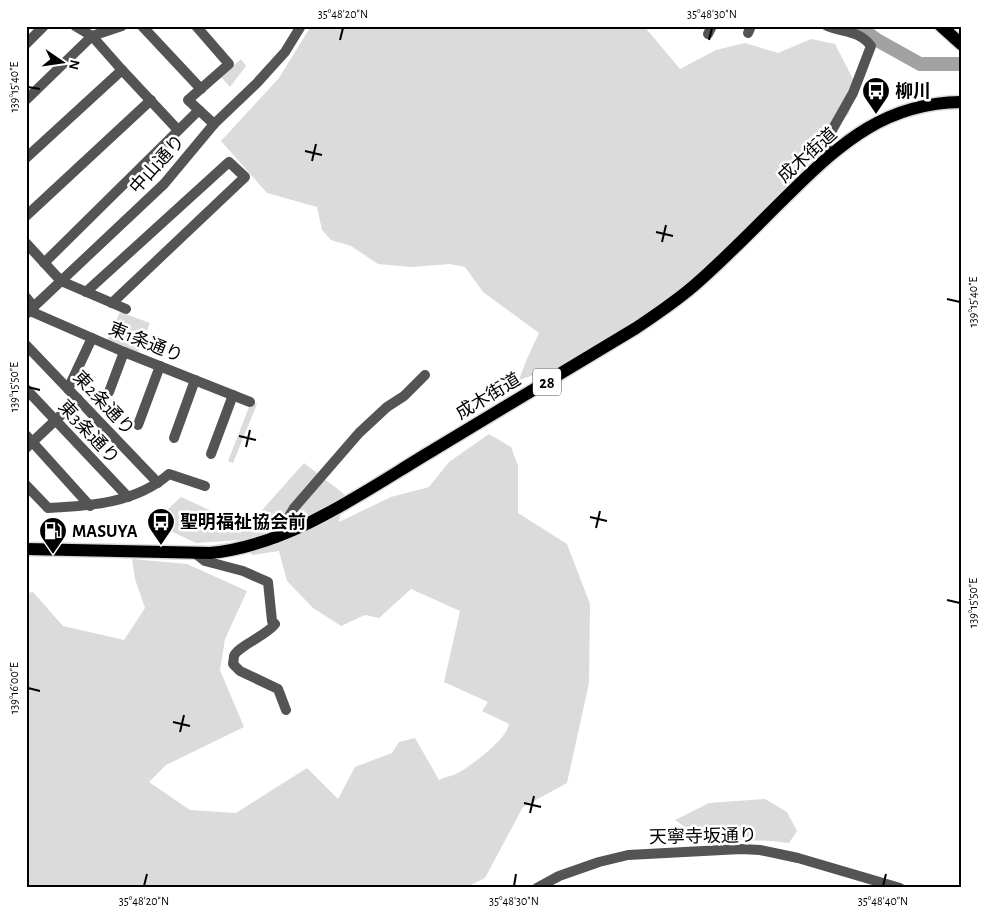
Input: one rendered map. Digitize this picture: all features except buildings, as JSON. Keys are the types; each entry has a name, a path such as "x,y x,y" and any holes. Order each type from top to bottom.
{"main road":[{"path":"941,26 961,44"},
{"name":"成木街道","path":"26,549 195,553 240,549 276,538 360,494 636,328 667,307 697,283 826,158 864,129 892,116 922,106 961,102"}],"street":[{"path":"26,44 44,26"},
{"path":"74,26 92,36 178,130"},
{"path":"26,100 92,36 122,26"},
{"path":"142,26 201,89"},
{"path":"196,26 229,64 188,100 214,124"},
{"name":"中山通り","path":"30,310 164,184 214,124 257,83 284,52 300,26"},
{"path":"826,158 827,139 853,93 871,46 867,40 850,31 833,29 827,26"},
{"path":"26,158 122,70"},
{"path":"26,216 151,100"},
{"path":"44,263 199,110"},
{"path":"86,292 229,162 245,177 112,303"},
{"path":"26,244 60,281 126,309"},
{"path":"26,297 30,310"},
{"name":"東1条通り","path":"30,310 124,352 250,402"},
{"path":"68,389 92,338"},
{"name":"東2条通り","path":"26,345 158,484"},
{"path":"109,392 124,352"},
{"path":"138,425 160,366"},
{"path":"276,538 294,508 359,433 386,407 404,396 425,375"},
{"path":"174,438 195,380"},
{"name":"東3条通り","path":"26,389 128,497"},
{"path":"210,454 233,395"},
{"path":"78,399 56,420 28,442 90,506"},
{"path":"26,485 48,508 90,506 128,497 158,484 169,474 205,486"},
{"path":"195,553 205,561 243,570 268,582 272,621 275,624 270,630 238,651 234,656 233,664 240,671 278,689 286,710"},
{"name":"天寧寺坂通り","path":"537,888 559,876 591,864 628,854 741,849 760,850 798,858 900,888"}],"shaded area":[{"path":"311,26 644,26 680,69 716,50 745,43 778,53 811,39 835,44 854,81 849,113 788,188 690,284 634,326 556,368 519,380 539,333 483,292 465,267 450,264 411,267 378,264 351,246 331,240 322,230 317,207 267,193 221,141 279,78"},
{"path":"241,59 246,66 230,87 221,77"},
{"path":"120,312 150,323 138,352 107,341"},
{"path":"251,402 257,404 233,463 228,461"},
{"path":"489,434 511,447 518,466 518,513 567,544 590,604 589,683 567,783 523,807 485,878 465,888 26,888 26,593 33,592 63,626 124,640 145,608 135,579 132,559 187,564 247,591 225,639 220,670 244,727 166,765 149,782 190,810 236,813 307,768 338,799 355,767 392,753 399,742 415,738 439,780 464,770 495,744 507,730 509,724 482,711 488,702 444,682 460,611 411,589 379,618 365,615 341,626 313,608 287,581 279,551 252,555 241,540 196,543 158,525 168,509 181,497 247,527 304,463 344,494 339,522 391,497 429,487 449,462"},
{"path":"765,799 787,812 797,831 789,843 700,838 675,820 709,803"}],"waterway":[{"path":"857,26 877,40 920,64 961,64"}],"place":[{"name":"柳川","path":"876,115"},
{"name":"聖明福祉協会前","path":"161,546"},
{"name":"MASUYA","path":"53,555"}]}
